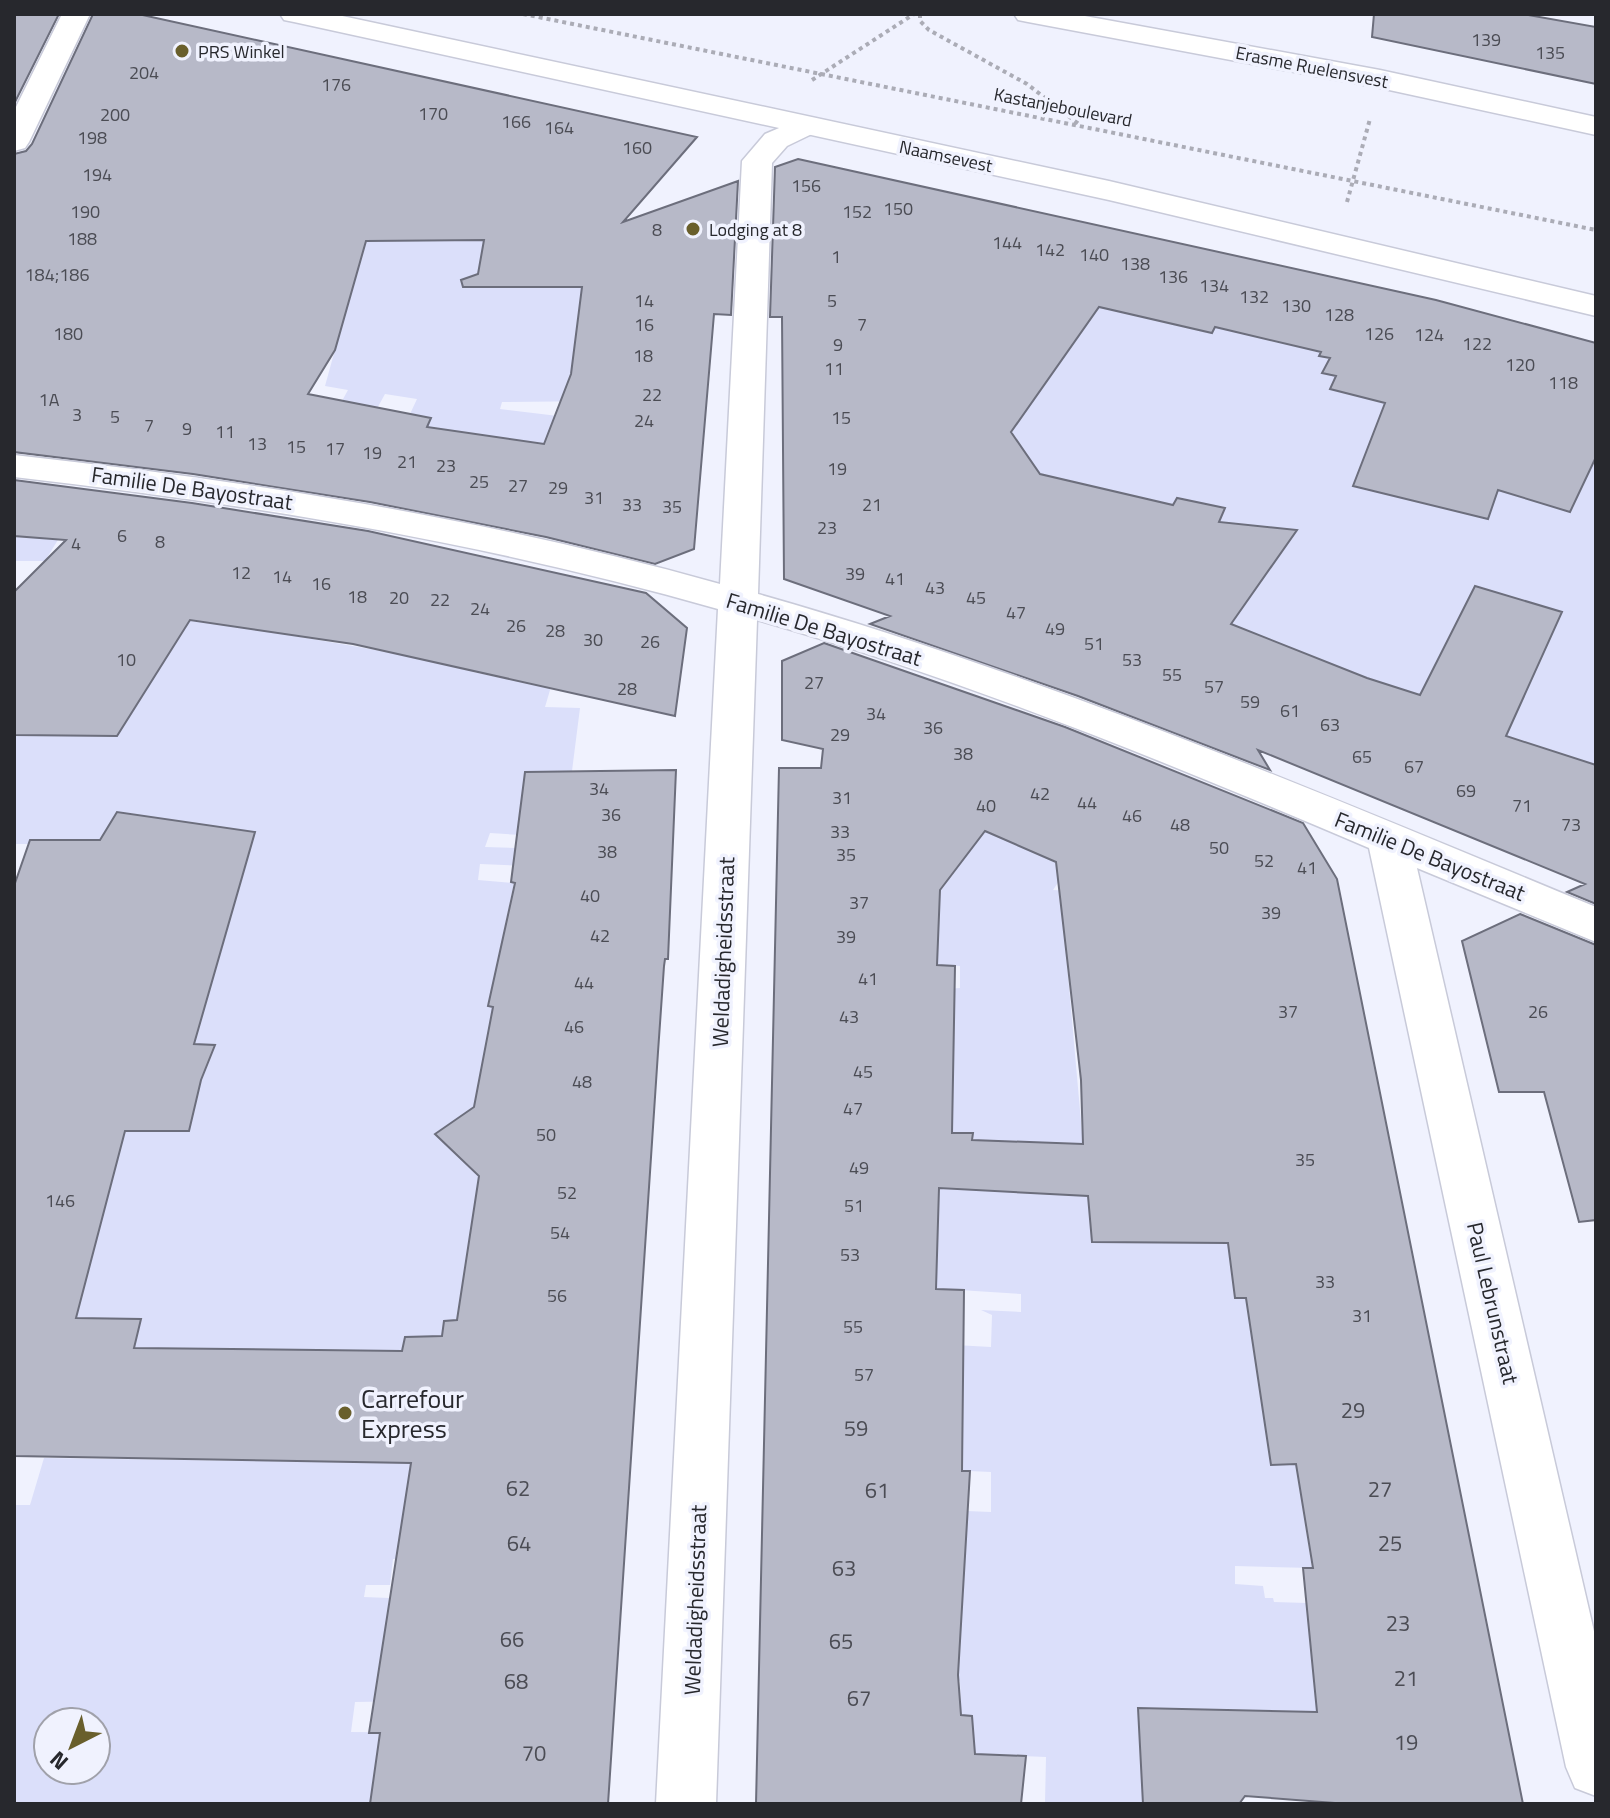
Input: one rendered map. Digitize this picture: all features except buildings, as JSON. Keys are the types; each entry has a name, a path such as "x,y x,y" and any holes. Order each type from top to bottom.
{"street":[{"path":"14,142 76,14"},
{"name":"Naamsevest","path":"294,14 1390,255 1596,306"},
{"name":"Erasme Ruelensvest","path":"1044,16 1380,79 1596,126"},
{"name":"Weldadigheidsstraat","path":"686,1804 757,161 776,140 805,126"},
{"name":"Familie De Bayostraat","path":"14,466 178,485 332,508 529,547 738,603 897,650 1072,712 1596,925"},
{"name":"Paul Lebrunstraat","path":"1389,839 1596,1767"}],"path":[{"name":"Kastanjeboulevard","path":"523,14 1596,230"},
{"path":"799,87 917,14 929,30 1027,84 1081,125"},
{"path":"938,14 953,14"},
{"path":"1355,180 1380,79"}],"shaded area":[{"path":"211,67 582,287 601,401 502,402 500,409 608,422 565,448 423,434 410,414 417,399 385,394 369,423 332,419 348,390 325,386 344,317"},
{"path":"881,261 1135,302 1129,315 1150,315 1211,333 1217,323 1303,341 1330,358 1322,373 1336,376 1331,388 1596,457 1596,788 1502,733 1406,740 1377,681 1341,669 1289,674 1040,474 1028,456 905,456"},
{"path":"64,530 45,561 14,561 14,537 46,538"},
{"path":"18,588 51,597 21,735 117,736 195,612 272,632 474,667 473,672 511,680 519,664 553,680 545,707 580,708 572,771 525,772 523,790 541,790 536,836 490,833 485,847 543,849 594,869 480,864 478,880 514,883 488,1006 493,1007 486,1121 454,1121 442,1129 440,1139 450,1149 482,1149 469,1320 444,1321 442,1336 406,1337 402,1351 68,1347 146,1051 160,840 31,840 29,844 14,844 14,592"},
{"path":"1014,830 1075,857 1053,890 1106,893 1064,930 1083,1144 974,1141 972,1133 942,1132 945,989 960,988 960,966 917,964 939,924 940,899 923,898 985,831 1006,840"},
{"path":"939,1188 1088,1196 1093,1242 1244,1243 1231,1264 1235,1298 1298,1299 1255,1358 1270,1460 1274,1465 1296,1464 1312,1568 1235,1566 1235,1584 1263,1586 1265,1598 1273,1598 1274,1602 1307,1603 1318,1712 1139,1708 1143,1804 1021,1804 1045,1803 1046,1757 975,1754 972,1716 961,1715 960,1681 955,1680 923,1608 962,1611 964,1570 926,1570 893,1508 991,1512 991,1472 947,1470 937,1344 991,1347 992,1315 981,1310 1021,1312 1021,1294 928,1288 938,1237"},
{"path":"44,1458 411,1463 412,1559 393,1559 390,1585 366,1585 364,1597 389,1598 387,1617 410,1618 415,1701 355,1702 351,1732 460,1733 370,1804 14,1804 14,1505 30,1505"}],"place":[{"name":"PRS Winkel","path":"182,51"},
{"name":"Lodging at 8","path":"693,229"},
{"name":"Carrefour Express","path":"345,1413"}]}
